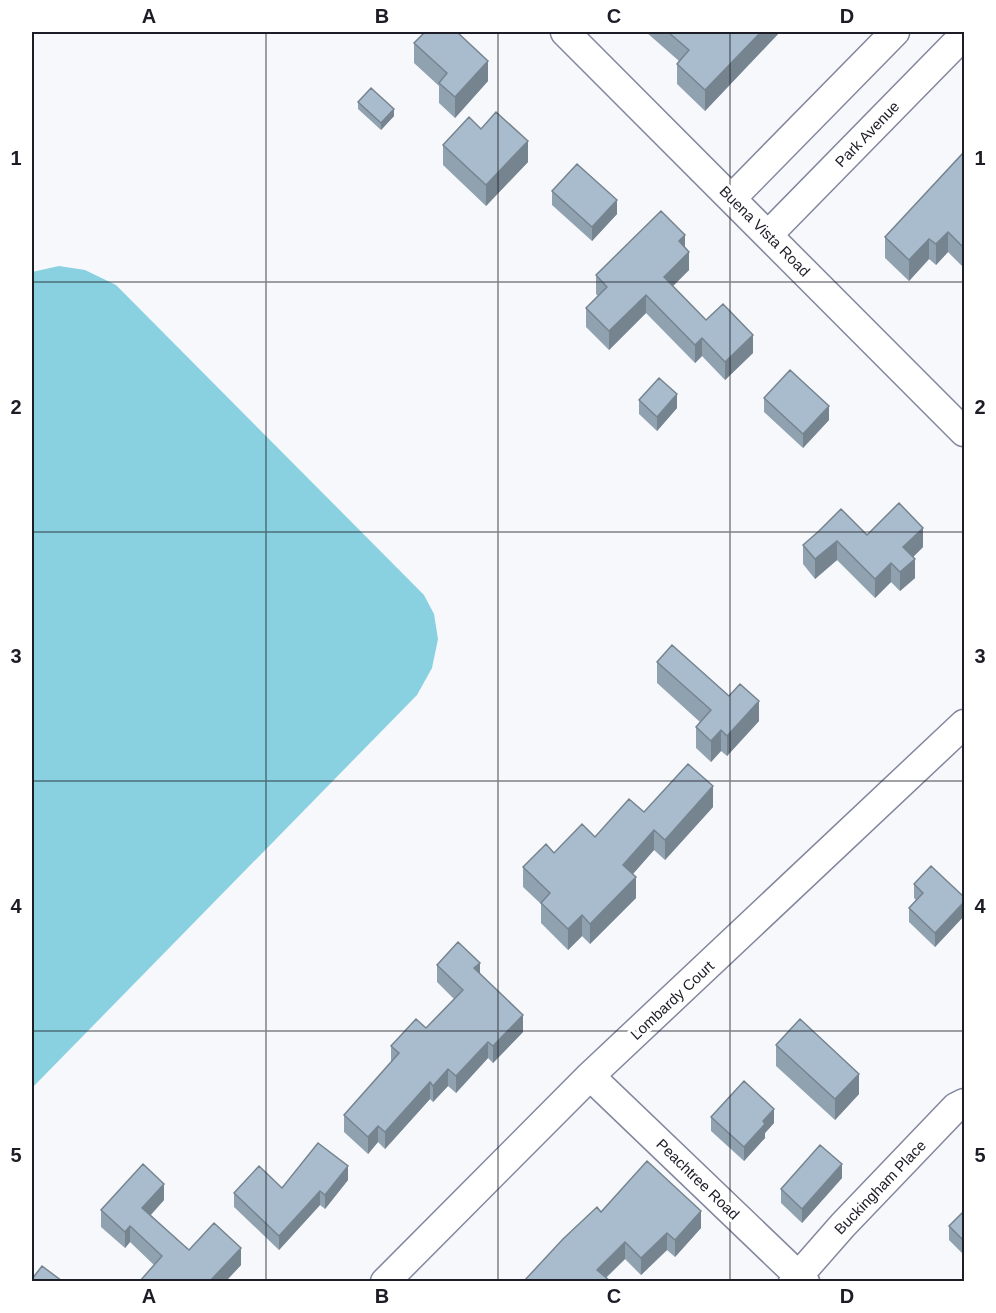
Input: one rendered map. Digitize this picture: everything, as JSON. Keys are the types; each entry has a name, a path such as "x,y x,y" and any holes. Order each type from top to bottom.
{"street":[{"name":"Buena Vista Road","path":"565,32 964,432"},
{"path":"732,198 895,32"},
{"name":"Park Avenue","path":"769,234 964,34"},
{"name":"Lombardy Court","path":"385,1281 590,1076 964,724"},
{"name":"Peachtree Road","path":"590,1076 799,1279"},
{"name":"Buckingham Place","path":"799,1279 843,1225 956,1107 964,1103"}],"water":[{"path":"59,266 85,270 116,285 424,595 434,614 438,639 432,668 417,695 32,1088 32,272"}],"building":[{"path":"425,32 457,32 488,61 455,97 439,83 447,73 414,43"},
{"path":"668,32 761,32 705,90 677,64 689,50"},
{"path":"371,88 394,109 381,123 358,102"},
{"path":"496,112 528,141 486,185 443,145 469,117 481,129"},
{"path":"964,152 964,248 948,232 936,244 929,239 909,260 885,237"},
{"path":"577,164 617,200 592,227 552,191"},
{"path":"661,211 685,235 679,241 689,252 664,277 706,320 723,304 753,335 725,362 702,338 695,345 646,295 609,331 586,308 607,287 596,275"},
{"path":"790,370 829,406 803,434 764,398"},
{"path":"659,378 677,394 657,417 639,400"},
{"path":"899,503 923,528 903,547 915,559 900,572 891,563 875,579 837,541 815,559 803,545 841,509 867,535"},
{"path":"672,645 729,696 740,684 759,701 727,736 721,730 711,741 696,727 711,710 657,662"},
{"path":"688,764 713,786 665,840 654,830 623,865 636,877 590,924 582,915 568,929 541,903 550,893 523,867 546,844 554,853 582,824 595,837 629,799 644,812"},
{"path":"931,866 964,897 964,902 935,933 909,908 923,893 914,884"},
{"path":"458,942 480,963 474,968 523,1015 493,1046 488,1042 456,1076 448,1069 433,1086 430,1082 385,1132 378,1126 368,1137 344,1115 399,1053 391,1046 416,1019 426,1028 463,990 437,965"},
{"path":"800,1019 859,1074 835,1099 776,1045"},
{"path":"744,1081 774,1109 763,1121 765,1124 744,1147 711,1117"},
{"path":"318,1143 348,1166 325,1195 320,1191 279,1236 234,1193 259,1166 282,1188"},
{"path":"820,1145 842,1164 802,1209 781,1189"},
{"path":"647,1161 701,1211 675,1240 667,1233 641,1258 625,1242 597,1270 610,1281 524,1281 597,1207 601,1212"},
{"path":"143,1164 164,1184 142,1208 189,1250 214,1223 241,1248 210,1281 140,1281 162,1256 130,1226 125,1232 101,1210"},
{"path":"964,1211 964,1241 949,1226"},
{"path":"42,1266 62,1281 32,1281"}]}
